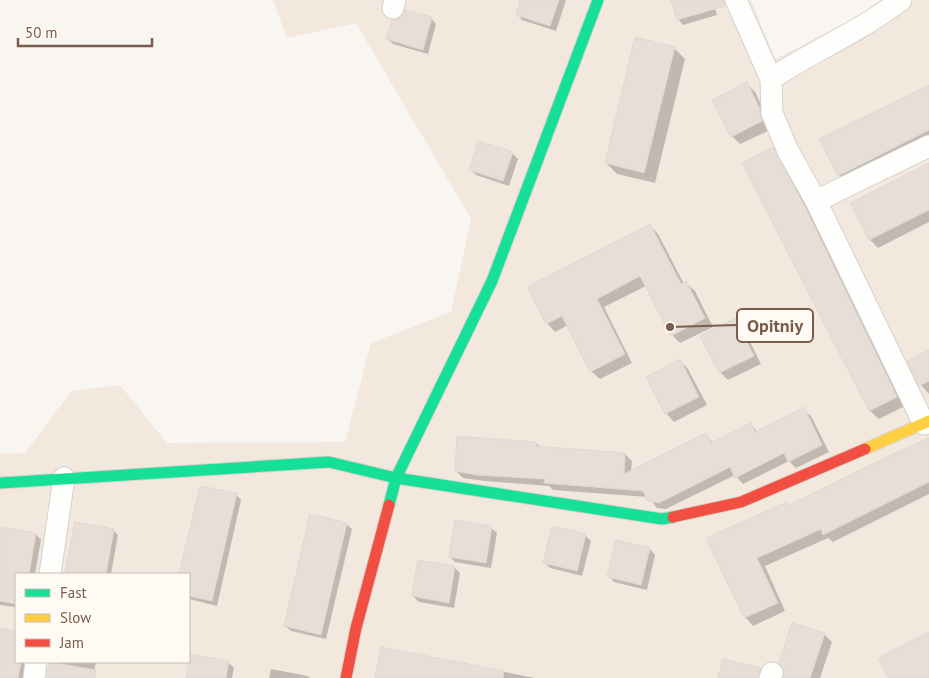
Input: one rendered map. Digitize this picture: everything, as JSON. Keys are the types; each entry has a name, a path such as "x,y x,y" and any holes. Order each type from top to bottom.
{"street":[{"path":"346,678 356,628 396,478 492,281 598,0"},
{"path":"0,483 329,462 396,478 662,519 741,502 927,423 816,201 788,151 772,113 771,79 736,0"},
{"path":"771,79 795,63 881,16 901,0"},
{"path":"816,201 929,146"},
{"path":"50,573 64,478"},
{"path":"34,678 36,663"}],"shaded area":[{"path":"273,0 751,0 775,59 877,7 886,0 929,0 929,678 0,678 0,454 25,453 71,391 120,385 167,443 345,442 371,343 451,312 471,219 356,23 287,38"}],"building":[{"path":"520,0 559,0 550,26 516,15"},
{"path":"671,0 724,0 725,6 677,20"},
{"path":"405,10 432,17 423,50 386,39 392,20 402,17"},
{"path":"635,37 675,47 644,173 605,163"},
{"path":"747,82 759,107 762,121 731,137 712,100"},
{"path":"929,85 929,130 838,176 819,139"},
{"path":"478,141 513,152 503,181 469,170"},
{"path":"773,147 805,207 897,397 869,411 742,163"},
{"path":"929,163 929,210 869,240 850,203"},
{"path":"650,224 681,284 686,281 705,318 671,336 640,276 597,299 625,354 590,372 562,316 546,324 527,287"},
{"path":"735,318 754,356 719,373 700,336"},
{"path":"929,350 929,381 919,386 907,361"},
{"path":"680,359 699,397 665,414 646,377"},
{"path":"804,407 822,445 788,462 784,453 735,478 730,467 659,503 648,501 643,491 544,483 545,479 477,475 455,471 457,436 536,442 536,446 625,453 624,474 706,433 711,443 751,423 755,432"},
{"path":"929,438 929,482 823,535 821,529 757,558 778,603 744,618 706,538 787,502 789,505"},
{"path":"200,486 237,493 212,601 190,596 190,573 179,573"},
{"path":"310,514 347,523 321,635 284,626"},
{"path":"455,520 492,526 486,563 449,557"},
{"path":"75,522 114,529 106,573 65,573"},
{"path":"552,526 586,534 577,571 543,563"},
{"path":"0,527 36,533 29,573 15,573 15,604 0,601"},
{"path":"616,540 650,548 641,585 607,577"},
{"path":"418,560 455,566 449,603 412,596"},
{"path":"792,623 825,633 810,678 783,678 784,671 779,663"},
{"path":"0,628 15,631 15,663 21,663 18,678 0,678"},
{"path":"929,632 929,678 888,678 878,658"},
{"path":"381,647 504,671 503,678 375,678"},
{"path":"190,654 229,661 226,678 186,678"},
{"path":"723,659 761,668 758,678 718,678"},
{"path":"49,663 96,670 95,678 47,678"}],"traffic: fast":[{"path":"389,505 396,478 492,281 598,0"},
{"path":"0,483 329,462 396,478 662,519 673,517"}],"traffic: slow":[{"path":"865,449 929,421"}],"traffic: jam":[{"path":"673,517 741,502 865,449"},
{"path":"346,678 356,628 389,505"}],"place":[{"name":"Opitniy","path":"670,327"}]}
